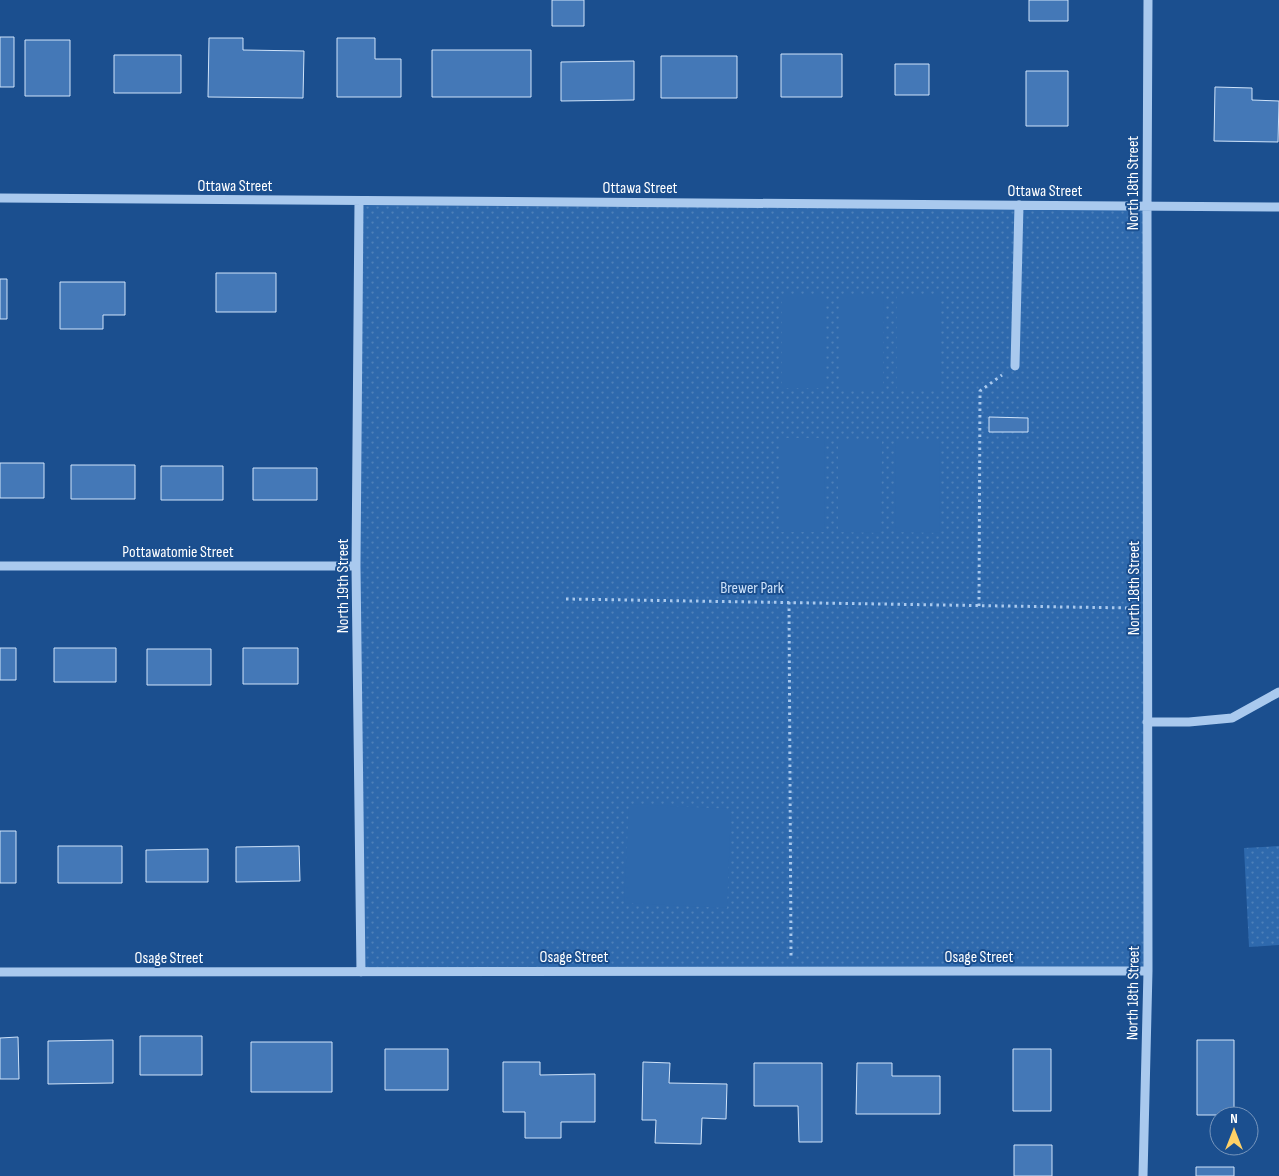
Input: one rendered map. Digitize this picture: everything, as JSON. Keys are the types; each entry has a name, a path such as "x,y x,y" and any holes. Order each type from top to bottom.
{"street":[{"name":"North 18th Street","path":"1143,1176 1148,971 1148,0"},
{"name":"Ottawa Street","path":"0,198 1279,207"},
{"name":"North 19th Street","path":"359,201 356,566 361,972"},
{"path":"1015,366 1020,205"},
{"name":"Pottawatomie Street","path":"0,566 356,566"},
{"path":"1147,722 1190,722 1232,718 1279,692"},
{"name":"Osage Street","path":"0,972 1148,971"}],"path":[{"path":"979,606 980,391 1015,366"},
{"path":"566,599 1148,608"},
{"path":"789,602 791,971"}],"green space":[{"name":"Brewer Park","path":"359,201 1147,206 1148,971 361,972"},
{"path":"782,295 826,295 826,388 782,388"},
{"path":"840,296 884,296 883,389 840,389"},
{"path":"897,296 941,296 940,389 897,389"},
{"path":"781,438 825,438 824,532 781,532"},
{"path":"838,439 882,439 881,533 838,532"},
{"path":"896,439 940,439 939,533 895,532"},
{"path":"629,804 731,809 727,908 624,903"},
{"path":"1279,846 1279,945 1249,947 1244,848"}],"building":[{"path":"552,0 584,0 584,26 552,26"},
{"path":"1029,0 1068,0 1068,21 1029,21"},
{"path":"0,37 14,37 14,87 0,87"},
{"path":"209,38 243,38 243,50 304,51 303,98 208,97"},
{"path":"337,38 375,38 375,59 401,59 401,97 337,97"},
{"path":"25,40 70,40 70,96 25,96"},
{"path":"432,50 531,50 531,97 432,97"},
{"path":"781,54 842,54 842,97 781,97"},
{"path":"114,55 181,55 181,93 114,93"},
{"path":"661,56 737,56 737,98 661,98"},
{"path":"634,61 634,100 561,101 561,62"},
{"path":"895,64 929,64 929,95 895,95"},
{"path":"1026,71 1068,71 1068,126 1026,126"},
{"path":"1215,87 1252,88 1252,100 1279,101 1278,142 1214,141"},
{"path":"216,273 276,273 276,312 216,312"},
{"path":"0,279 7,279 7,319 0,319"},
{"path":"60,282 125,282 125,315 103,315 103,329 60,329"},
{"path":"989,417 1028,418 1028,432 989,432"},
{"path":"0,463 44,463 44,498 0,498"},
{"path":"71,465 135,465 135,499 71,499"},
{"path":"161,466 223,466 223,500 161,500"},
{"path":"253,468 317,468 317,500 253,500"},
{"path":"0,648 16,648 16,680 0,680"},
{"path":"54,648 116,648 116,682 54,682"},
{"path":"243,648 298,648 298,684 243,684"},
{"path":"147,649 211,649 211,685 147,685"},
{"path":"0,831 16,831 16,883 0,883"},
{"path":"58,846 122,846 122,883 58,883"},
{"path":"299,846 300,881 236,882 236,847"},
{"path":"208,849 208,882 146,882 146,850"},
{"path":"140,1036 202,1036 202,1075 140,1075"},
{"path":"18,1037 19,1079 0,1079 0,1038"},
{"path":"113,1040 113,1083 48,1084 48,1041"},
{"path":"1197,1040 1234,1040 1234,1106 1209,1106 1209,1115 1197,1115"},
{"path":"251,1042 332,1042 332,1092 251,1092"},
{"path":"385,1049 448,1049 448,1090 385,1090"},
{"path":"1013,1049 1051,1049 1051,1111 1013,1111"},
{"path":"503,1062 540,1062 540,1075 595,1074 595,1122 561,1122 561,1138 525,1138 525,1112 503,1112"},
{"path":"643,1062 670,1063 669,1083 727,1084 726,1119 702,1118 701,1144 655,1143 656,1120 642,1120"},
{"path":"754,1063 822,1063 822,1142 799,1142 798,1106 754,1106"},
{"path":"857,1063 892,1063 892,1076 940,1076 940,1114 856,1114"},
{"path":"1014,1145 1052,1145 1052,1176 1014,1176"},
{"path":"1196,1167 1234,1167 1234,1176 1196,1176"}]}
